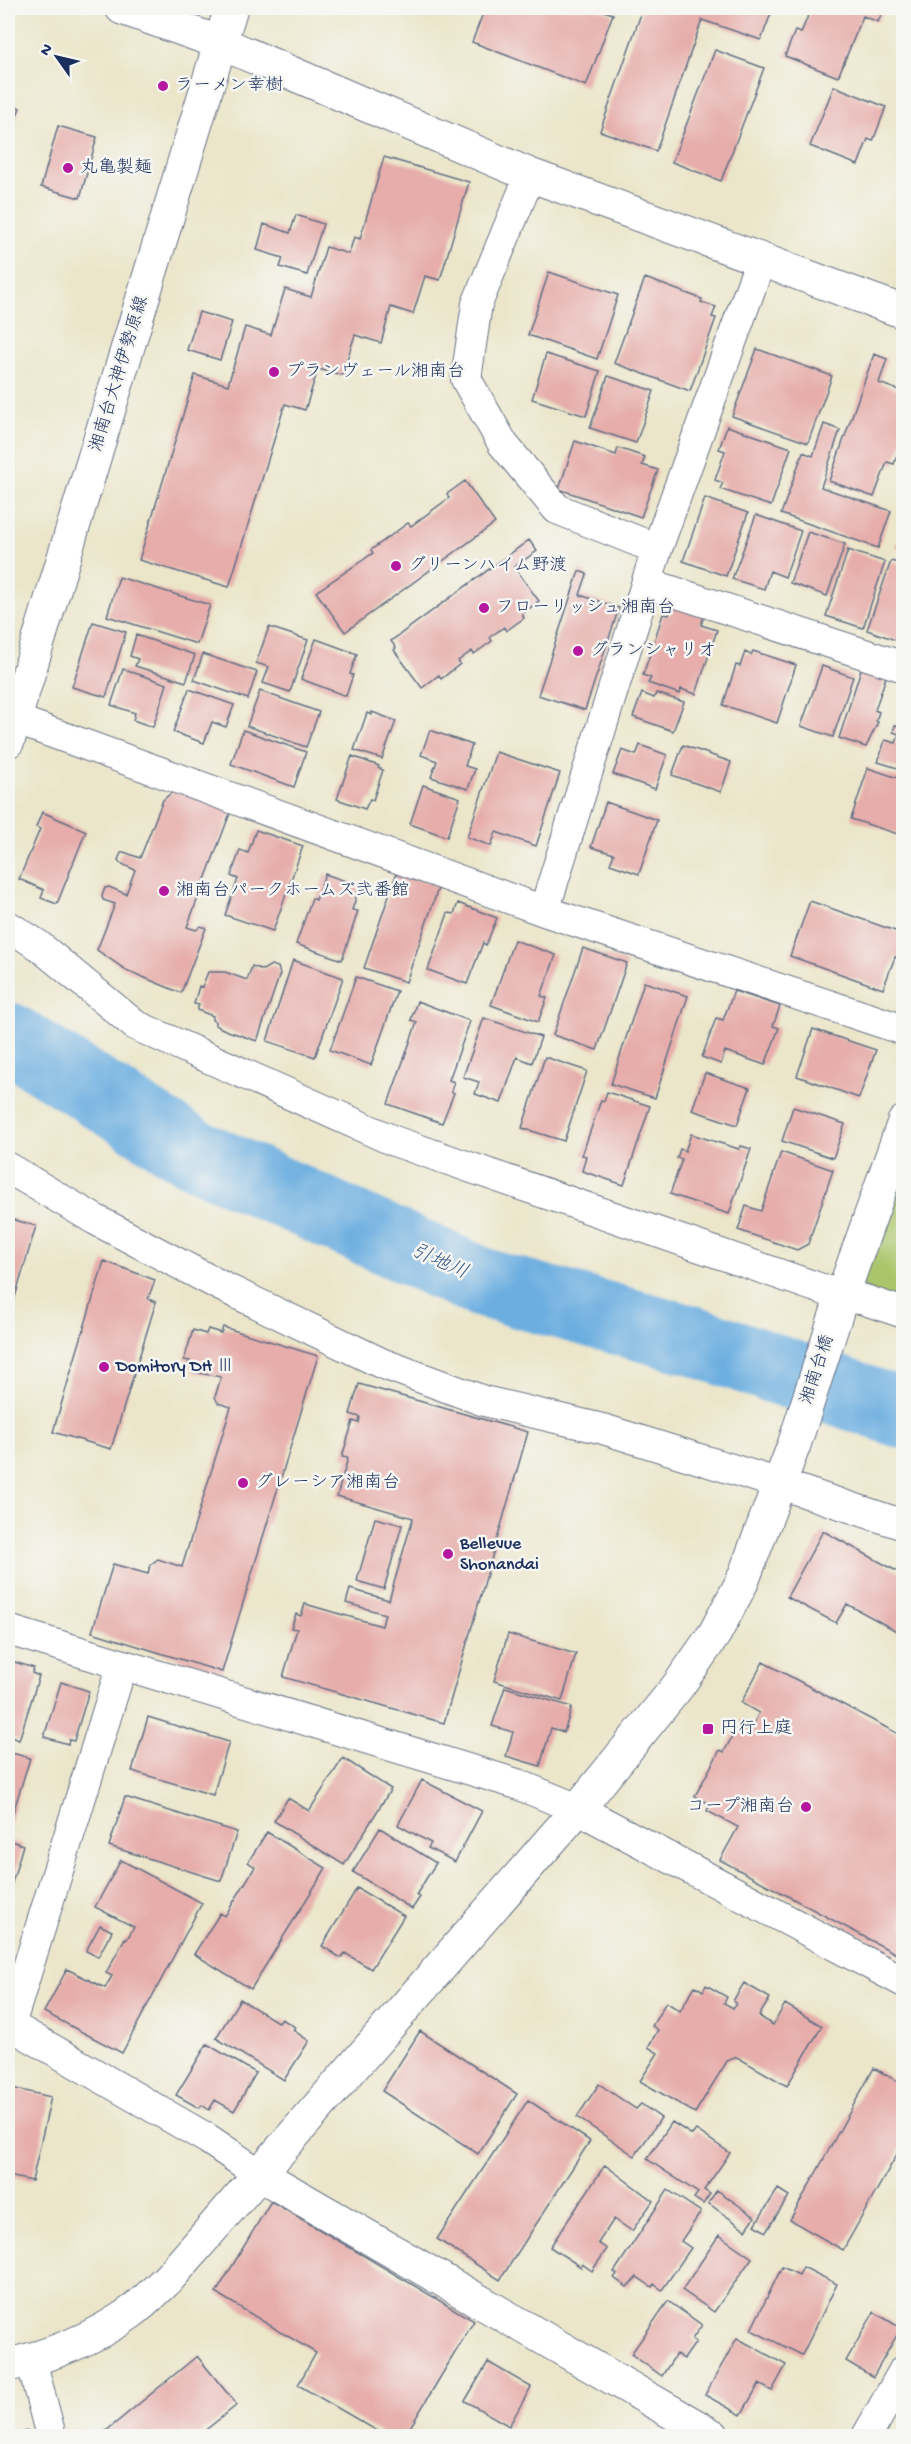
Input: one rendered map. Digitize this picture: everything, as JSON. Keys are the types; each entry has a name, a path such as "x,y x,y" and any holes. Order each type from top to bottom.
{"street":[{"path":"122,8 221,43 530,176 903,312"},
{"name":"湘南台大神伊勢原線","path":"11,730 231,8"},
{"path":"530,176 477,304 466,379 503,444 557,509 657,549"},
{"path":"544,911 657,549 761,259"},
{"path":"646,583 903,668"},
{"path":"11,730 903,1030"},
{"path":"8,926 38,945 135,1025 394,1141 842,1296 865,1300 903,1313"},
{"name":"湘南台橋","path":"19,2362 92,2336 131,2312 168,2278 578,1809 678,1686 715,1633 742,1581 794,1445 842,1296 903,1122"},
{"path":"8,1168 96,1220 221,1286 381,1363 484,1401 603,1429 903,1525"},
{"path":"8,1630 517,1784 578,1809 903,1982"},
{"path":"122,1665 10,2025 208,2139 259,2174 713,2436"},
{"path":"19,2362 51,2436"},
{"path":"867,2436 903,2370"}],"green space":[{"path":"903,1119 903,1313 849,1276"}],"building":[{"path":"485,8 595,8 613,14 586,86 472,42"},
{"path":"643,8 773,8 761,40 702,20 656,151 600,131"},
{"path":"811,8 884,8 878,22 863,16 838,77 785,56 795,31 801,33"},
{"path":"715,50 764,68 721,181 672,162"},
{"path":"834,86 886,107 873,141 868,139 858,165 810,146"},
{"path":"8,103 20,108 8,137"},
{"path":"58,126 97,137 80,198 41,187"},
{"name":"プランヴェール湘南台","path":"384,157 469,182 440,280 425,276 413,314 391,307 381,343 355,335 342,375 318,369 305,410 285,404 229,587 139,560 195,375 228,385 245,327 271,335 285,289 311,297 326,247 349,254 354,237 360,239"},
{"path":"296,215 323,224 307,275 280,267 283,258 257,250 264,224 290,233"},
{"path":"549,272 618,295 597,359 528,335"},
{"path":"645,278 702,299 701,302 716,307 712,317 716,318 690,391 614,363"},
{"path":"199,312 232,322 220,360 187,350"},
{"path":"757,349 832,376 808,443 732,416"},
{"path":"546,354 600,371 586,416 532,399"},
{"path":"874,354 887,359 879,383 904,392 904,437 894,464 887,462 874,497 829,481"},
{"path":"608,376 654,391 636,443 590,428"},
{"path":"824,424 840,430 821,487 891,511 878,548 781,514 803,452 813,456"},
{"path":"727,426 791,448 771,506 720,489 723,483 715,480 725,451 719,449"},
{"path":"575,441 616,455 618,448 645,457 642,465 658,470 641,517 559,489"},
{"name":"グリーンハイム野渡","path":"465,481 495,523 345,632 316,592 373,553 371,550 408,523 411,526 449,498 447,494"},
{"path":"705,498 748,513 726,576 683,561"},
{"path":"756,515 801,531 785,577 770,571 764,589 732,579"},
{"path":"904,527 904,550 896,547"},
{"path":"808,532 845,544 827,596 790,583"},
{"name":"フローリッシュ湘南台","path":"529,540 537,551 514,567 539,601 522,614 524,618 506,631 504,627 490,637 492,641 474,654 472,651 458,661 460,664 441,679 439,675 422,688 394,650 396,648 391,641"},
{"path":"848,550 885,562 863,628 826,616"},
{"path":"891,561 904,565 904,643 867,630"},
{"name":"グランシャリオ","path":"579,571 587,574 580,595 619,608 585,710 538,695"},
{"path":"119,577 210,605 197,644 107,616"},
{"path":"672,605 704,616 701,625 717,630 696,694 681,689 680,694 648,683 651,678 643,675 663,614 669,615"},
{"path":"93,622 126,632 106,697 72,687"},
{"path":"269,627 308,640 290,692 263,683 269,667 256,663"},
{"path":"136,635 195,655 186,682 135,666 138,659 130,656"},
{"path":"316,639 357,654 346,696 301,679"},
{"path":"753,651 796,665 777,723 723,705 736,665 740,666 745,652 751,655"},
{"path":"203,654 257,672 248,699 194,680"},
{"path":"863,663 888,671 875,710 879,712 876,721 878,722 866,747 839,738"},
{"path":"822,666 853,677 833,737 801,726"},
{"path":"123,669 167,684 153,727 133,720 135,713 111,705"},
{"path":"189,689 234,705 226,727 212,722 204,743 173,732"},
{"path":"260,691 319,712 306,747 247,726"},
{"path":"642,693 654,698 656,693 684,702 673,731 633,717"},
{"path":"372,712 396,721 382,759 354,750 367,713 372,715"},
{"path":"904,722 904,770 878,762 885,740 896,743 899,734 893,732 895,725 901,727"},
{"path":"243,730 306,752 294,787 231,764"},
{"path":"430,730 472,745 465,766 475,769 468,789 431,777 437,761 421,755"},
{"path":"640,745 667,755 655,789 613,774 622,750 636,755"},
{"path":"683,745 731,762 721,792 672,775"},
{"path":"496,752 560,773 536,846 496,832 491,846 467,837"},
{"path":"352,756 379,766 378,768 383,770 373,800 370,799 365,809 337,799"},
{"path":"868,768 904,780 904,836 851,819"},
{"path":"423,785 460,798 447,837 410,824"},
{"name":"湘南台パークホームズ弐番館","path":"177,788 232,808 187,927 196,930 201,926 206,928 181,993 126,970 97,950 115,904 103,900 105,888 109,887 126,894 135,870 120,863 118,860 121,853 140,858 163,800"},
{"path":"606,802 657,820 639,874 610,864 614,854 591,847"},
{"path":"42,812 86,831 57,904 41,898 44,890 19,879 40,829 36,827"},
{"path":"256,830 303,846 273,931 225,915 238,879 231,876 240,850 248,853"},
{"path":"397,872 439,886 406,982 364,968"},
{"path":"325,874 360,886 352,910 358,911 342,960 296,944 312,898 316,900"},
{"path":"810,901 904,934 904,960 895,957 883,989 790,956"},
{"path":"458,903 497,918 486,945 483,943 467,984 428,970 448,913 454,914"},
{"path":"514,940 556,955 541,996 547,998 538,1022 491,1005"},
{"path":"583,948 627,963 597,1050 553,1035"},
{"path":"293,960 343,978 315,1057 267,1041"},
{"path":"271,965 278,967 280,974 257,1041 215,1025 215,1021 212,1020 213,1016 197,1010 199,1005 194,1004 199,986 202,987 208,972 225,972 247,980 252,966 263,970"},
{"path":"356,977 397,991 371,1065 330,1050"},
{"path":"644,982 688,996 655,1098 611,1084"},
{"path":"734,991 780,1006 773,1026 779,1028 765,1065 725,1051 721,1064 702,1057 716,1018 723,1020"},
{"path":"417,1001 470,1021 449,1080 454,1082 451,1092 454,1093 442,1123 388,1104 417,1022 411,1020"},
{"path":"484,1018 541,1037 532,1063 517,1057 501,1103 475,1094 479,1082 463,1077"},
{"path":"813,1029 876,1050 859,1098 797,1076"},
{"path":"545,1057 587,1071 564,1141 522,1128"},
{"path":"705,1073 750,1088 737,1125 692,1110"},
{"path":"607,1092 650,1106 624,1185 582,1171 586,1156 582,1155 601,1100 604,1101"},
{"path":"793,1107 845,1124 833,1158 782,1141"},
{"path":"691,1134 739,1149 741,1146 751,1149 729,1214 670,1194 682,1159 677,1158 680,1149 685,1151"},
{"path":"781,1152 833,1170 808,1244 797,1250 738,1230 746,1206 761,1211"},
{"path":"8,1218 36,1226 8,1321"},
{"name":"Domitory DH Ⅲ","path":"104,1261 155,1280 148,1299 156,1302 111,1449 53,1432"},
{"name":"グレーシア湘南台","path":"223,1327 318,1356 222,1672 92,1632 113,1564 148,1574 150,1565 158,1559 182,1567 231,1407 218,1403 215,1397 221,1377 193,1372 194,1367 188,1365 190,1361 184,1360 193,1330 206,1334 208,1329 221,1333"},
{"name":"Bellevue Shonandai","path":"359,1384 528,1432 444,1723 283,1677 297,1629 291,1628 296,1614 301,1616 305,1604 382,1626 385,1614 346,1603 350,1589 389,1600 413,1518 337,1496 348,1458 342,1457 353,1421 359,1423 360,1417 350,1414"},
{"path":"375,1518 402,1525 384,1589 357,1581"},
{"path":"823,1531 904,1575 904,1635 847,1604 836,1623 787,1597"},
{"path":"508,1634 576,1654 562,1701 494,1681"},
{"path":"8,1660 34,1668 32,1673 39,1676 19,1740 8,1736"},
{"name":"コープ湘南台","path":"763,1662 904,1737 904,1958 720,1860 738,1827 707,1811 710,1804 695,1796 720,1750 724,1752 741,1720 753,1725 759,1713 741,1703"},
{"path":"61,1682 89,1691 74,1741 69,1740 68,1744 44,1737"},
{"path":"505,1687 572,1707 564,1732 551,1728 540,1766 506,1756 513,1732 492,1726"},
{"path":"148,1717 229,1742 213,1795 132,1771"},
{"path":"8,1752 30,1758 8,1829"},
{"path":"343,1758 391,1789 344,1865 274,1821 288,1798 309,1811"},
{"path":"422,1780 482,1811 455,1862 428,1848 431,1843 398,1825"},
{"path":"125,1797 237,1832 221,1881 109,1846"},
{"path":"380,1828 436,1863 416,1895 420,1897 412,1909 353,1872"},
{"path":"267,1832 326,1868 251,1989 194,1954 220,1913 225,1916 255,1867 248,1862"},
{"path":"8,1840 23,1845 10,1890 8,1889"},
{"path":"121,1860 202,1903 122,2053 44,2012 67,1969 105,1988 112,1976 106,1973 125,1938 127,1939 134,1927 95,1907"},
{"path":"357,1888 404,1916 371,1969 345,1953 341,1958 322,1946"},
{"path":"100,1925 112,1931 98,1957 86,1951"},
{"path":"744,1983 770,1998 759,2016 773,2025 785,2004 822,2026 787,2086 737,2057 727,2061 695,2113 640,2081 658,2053 648,2047 658,2030 652,2026 666,2002 680,2011 695,1986 703,1991 706,1985 727,1997 724,2003 733,2008 736,2004 733,2001"},
{"path":"240,1999 279,2023 282,2019 295,2027 293,2030 309,2041 284,2080 216,2038"},
{"path":"420,2031 517,2094 478,2154 382,2091"},
{"path":"207,2044 256,2073 234,2111 215,2100 209,2110 202,2105 199,2108 176,2095"},
{"path":"874,2068 904,2085 904,2142 843,2250 790,2220"},
{"path":"599,2084 636,2109 641,2104 661,2118 635,2156 577,2117"},
{"path":"8,2087 51,2097 32,2181 8,2176"},
{"path":"528,2100 590,2141 500,2280 437,2239"},
{"path":"672,2122 692,2135 696,2130 730,2153 704,2190 710,2194 703,2204 694,2198 698,2193 647,2159"},
{"path":"605,2165 653,2201 632,2231 614,2219 598,2243 607,2249 592,2271 582,2264 581,2267 550,2247"},
{"path":"778,2189 789,2196 766,2232 755,2225"},
{"path":"668,2190 701,2212 681,2241 691,2248 662,2290 654,2284 652,2287 637,2277 627,2287 614,2278 617,2274 614,2272"},
{"path":"717,2190 755,2217 746,2230 708,2203"},
{"path":"271,2201 474,2321 405,2436 386,2436 298,2385 316,2353 216,2293"},
{"path":"719,2235 752,2258 714,2312 682,2290"},
{"path":"782,2267 799,2275 803,2267 837,2284 802,2355 751,2330"},
{"path":"668,2301 702,2325 692,2339 696,2342 684,2359 676,2354 662,2376 631,2354"},
{"path":"874,2312 901,2328 873,2377 846,2361"},
{"path":"737,2338 786,2365 772,2391 759,2384 741,2415 705,2395"},
{"path":"197,2356 237,2405 198,2436 100,2436"},
{"path":"488,2362 531,2387 509,2426 465,2401"},
{"path":"28,2431 29,2436 10,2436"}],"waterway":[{"name":"引地川","path":"8,1037 192,1152 482,1283 692,1340 904,1414"}],"place":[{"name":"ラーメン幸樹","path":"163,86"},
{"name":"丸亀製麺","path":"68,168"},
{"name":"プランヴェール湘南台","path":"274,372"},
{"name":"グリーンハイム野渡","path":"396,566"},
{"name":"フローリッシュ湘南台","path":"484,608"},
{"name":"グランシャリオ","path":"578,651"},
{"name":"湘南台パークホームズ弐番館","path":"164,891"},
{"name":"Domitory DH Ⅲ","path":"104,1367"},
{"name":"グレーシア湘南台","path":"243,1483"},
{"name":"Bellevue Shonandai","path":"448,1554"},
{"name":"円行上庭","path":"708,1729"},
{"name":"コープ湘南台","path":"806,1807"}]}
